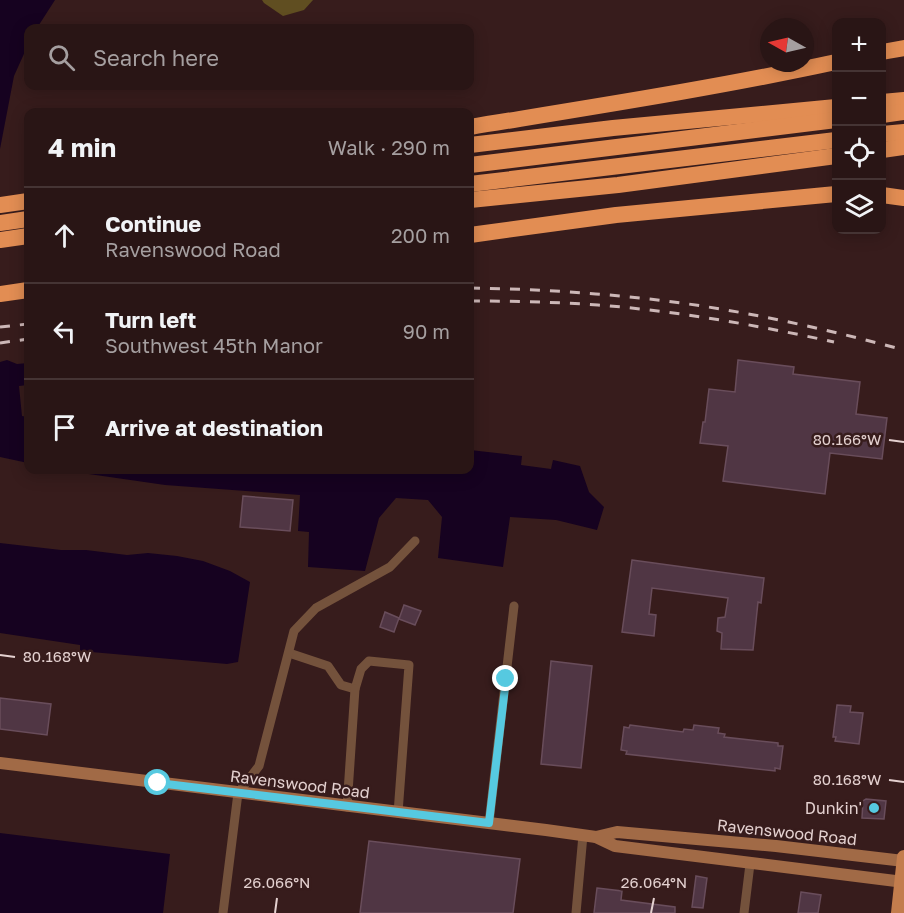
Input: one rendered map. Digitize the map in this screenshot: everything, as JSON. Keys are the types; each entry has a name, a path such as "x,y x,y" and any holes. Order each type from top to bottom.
{"highway":[{"path":"886,51 904,48"},
{"path":"474,126 638,100 832,63"},
{"path":"886,102 904,100"},
{"path":"474,145 832,106"},
{"path":"886,114 904,112"},
{"path":"474,165 832,121"},
{"path":"886,134 904,132"},
{"path":"474,184 832,141"},
{"path":"886,149 904,147"},
{"path":"474,201 618,185 832,157"},
{"path":"886,190 904,189"},
{"path":"474,234 616,215 832,194"},
{"path":"886,196 904,198"},
{"path":"5,204 24,202"},
{"path":"4,222 24,220"},
{"path":"2,245 24,237"},
{"path":"2,245 24,247"},
{"path":"0,294 24,291"}],"main road":[{"path":"898,913 904,860"}],"street":[{"path":"223,913 238,793 259,766 294,631 316,608 390,567 415,541"},
{"path":"489,823 514,606"},
{"path":"288,653 328,666 341,685 355,688"},
{"path":"347,807 355,688 361,669 369,661 409,665 398,813"},
{"name":"Ravenswood Road","path":"0,763 590,836 615,846 903,882"},
{"name":"Ravenswood Road","path":"590,836 616,832 904,860"},
{"path":"576,913 590,836"},
{"path":"744,913 750,864"}],"shaded area":[{"path":"0,0 55,0 40,24 24,24 24,54 14,76 0,149"},
{"path":"262,0 313,0 304,10 283,16"},
{"path":"7,360 17,364 24,363 24,385 19,386 22,416 24,416 24,462 0,457 0,362"},
{"path":"474,450 522,456 521,465 551,469 553,460 580,466 589,492 604,507 597,530 556,520 510,517 503,567 438,558 442,517 428,500 396,498 379,518 365,571 308,567 309,532 298,531 300,495 165,485 89,474 474,474"},
{"path":"0,543 127,555 148,553 177,556 203,561 230,571 250,582 238,662 227,664 80,651 80,645 0,633"},
{"path":"0,833 170,854 163,913 0,913"}],"building":[{"path":"738,360 794,367 793,374 860,382 856,414 887,418 882,459 830,453 825,494 723,481 728,446 700,443 709,389 735,392"},
{"path":"243,496 293,500 290,531 240,527"},
{"path":"632,560 764,578 761,603 758,602 753,650 721,649 722,633 717,631 718,618 725,617 728,598 652,588 649,614 656,615 654,636 622,632"},
{"path":"404,605 421,611 415,625 399,619"},
{"path":"385,612 399,618 394,632 380,627"},
{"path":"551,661 592,666 581,768 541,764"},
{"path":"0,698 51,704 47,735 0,729"},
{"path":"837,705 851,706 850,712 863,713 859,744 835,741 836,737 833,737"},
{"path":"630,725 683,732 684,729 693,730 694,725 719,728 718,733 725,734 724,737 778,743 778,746 783,746 780,769 775,768 775,771 626,754 627,751 621,750 624,727 629,728"},
{"name":"Dunkin'","path":"866,799 886,801 884,819 862,818 863,801"},
{"path":"369,841 520,859 513,913 360,913"},
{"path":"696,876 707,878 703,908 692,907"},
{"path":"597,888 622,891 621,900 675,907 675,913 594,913"},
{"path":"801,892 821,895 818,913 798,913"}],"railway":[{"path":"474,288 543,290 696,305 786,321 904,350"},
{"path":"474,301 566,303 657,311 746,324 834,342"},
{"path":"0,327 24,324"},
{"path":"0,343 24,340"}],"place":[{"name":"Dunkin'","path":"874,808"}],"route":[{"path":"158,783 489,823 506,679"}]}
